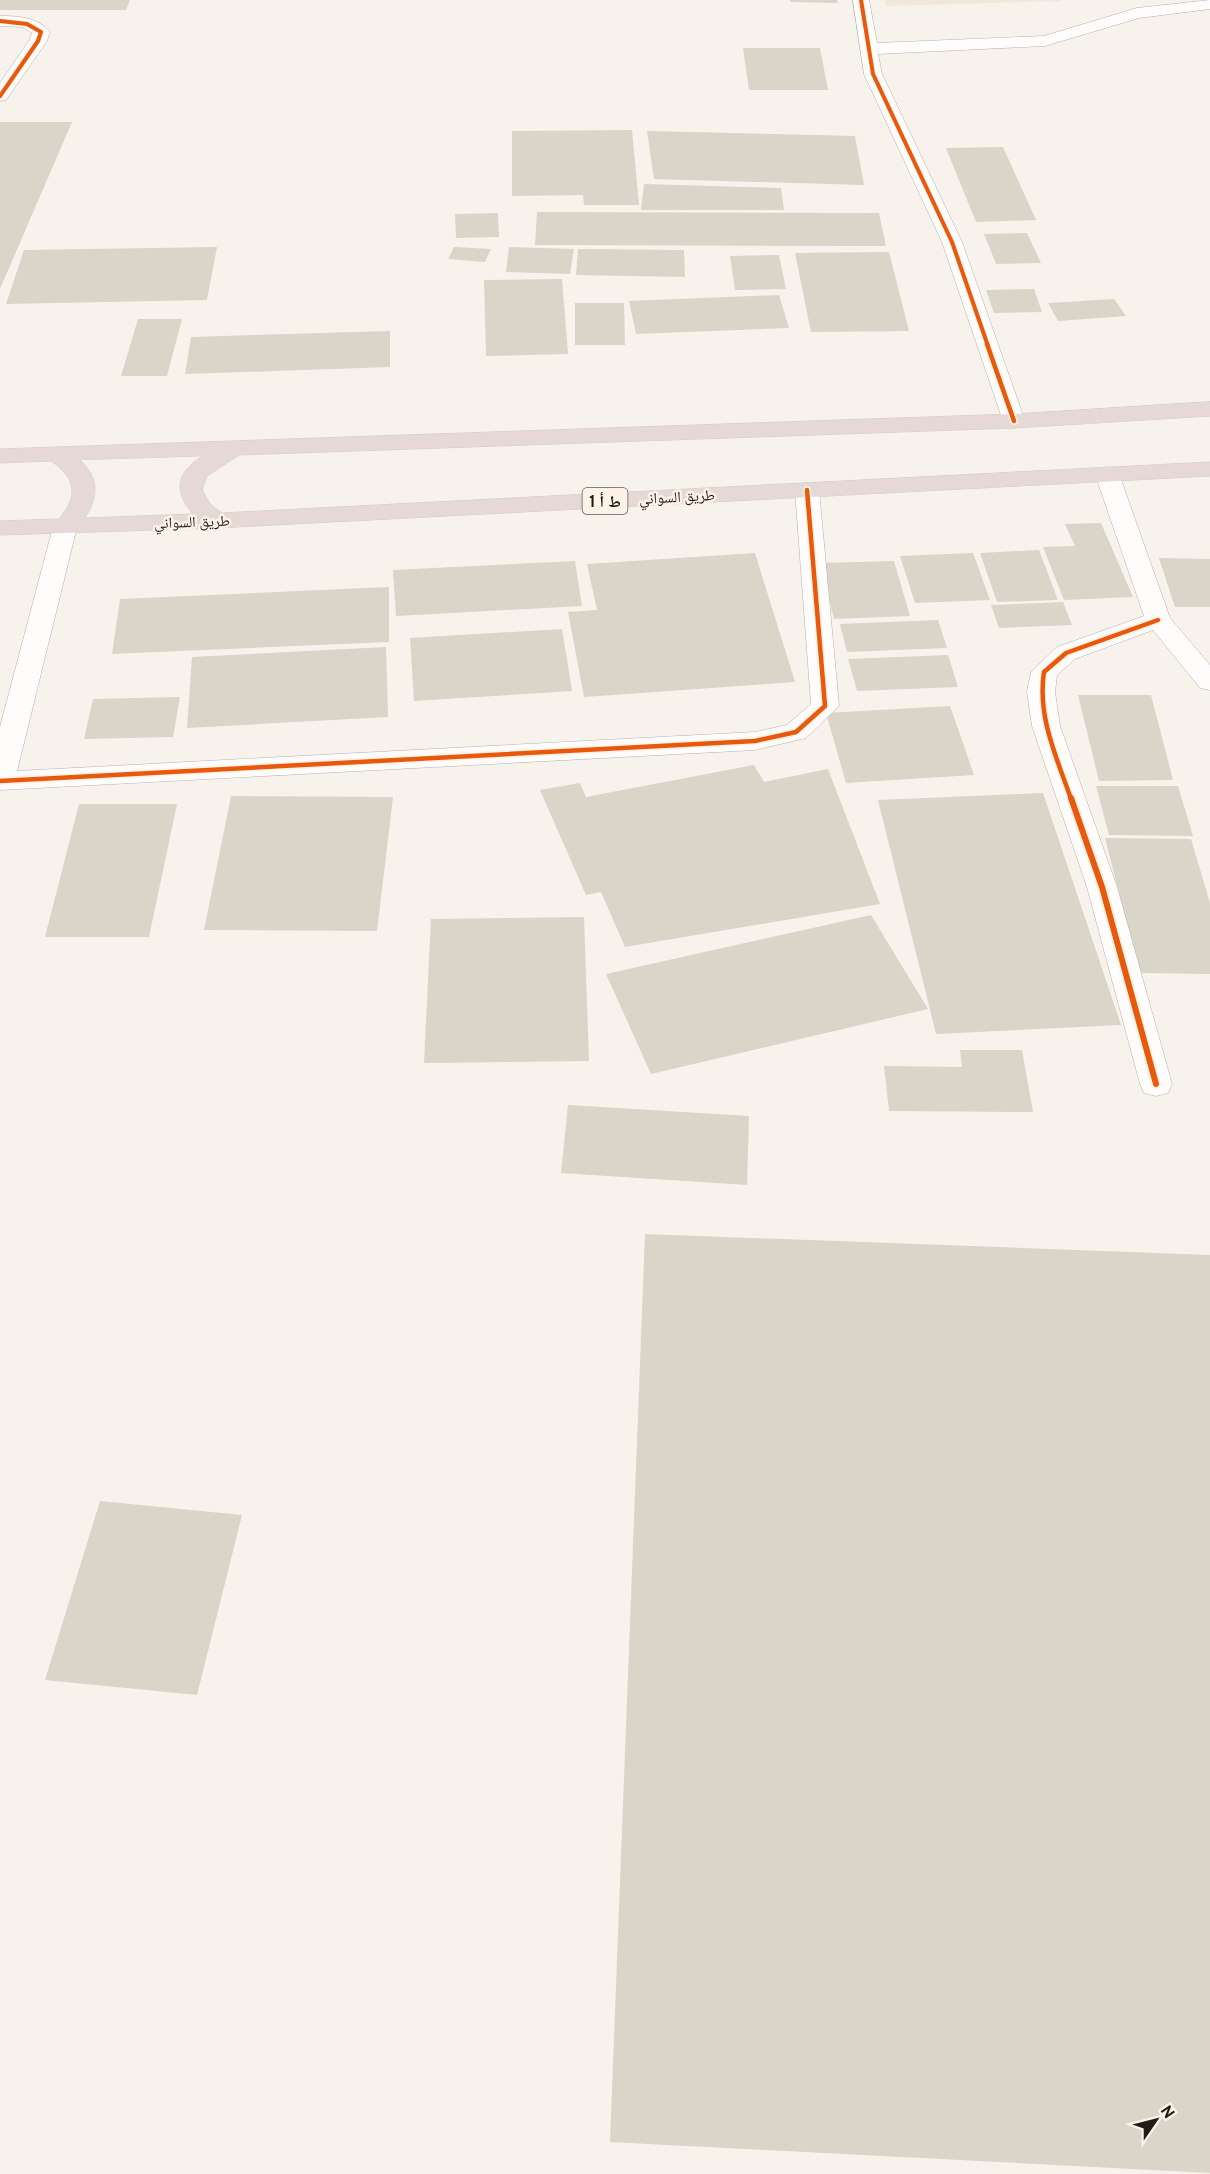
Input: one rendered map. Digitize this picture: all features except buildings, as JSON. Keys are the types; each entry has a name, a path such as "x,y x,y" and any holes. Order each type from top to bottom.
{"highway":[{"path":"0,456 1014,421 1210,409"},
{"path":"218,521 200,511 191,497 191,483 199,469 215,457 236,447"},
{"path":"56,454 71,463 81,474 85,486 84,500 77,514 65,527"},
{"name":"طريق السواني","path":"0,528 218,521 1210,469"}],"street":[{"path":"861,0 873,74 952,242 1014,421"},
{"path":"869,49 1045,41 1137,13 1210,4"},
{"path":"0,21 24,23 36,27 41,32 38,41 0,96"},
{"path":"1107,474 1158,620 1210,682"},
{"path":"65,527 0,781 755,741 796,732 825,706 807,490"},
{"path":"1156,1084 1102,887 1046,726 1041,692 1044,672 1066,653 1158,620"}],"shaded area":[{"path":"885,0 1061,0 1061,1 886,6"}],"cycle path":[{"path":"861,0 873,74 952,242 1014,421"},
{"path":"0,21 27,24 41,32 38,41 0,96"},
{"path":"0,781 755,741 796,732 825,706 807,490"},
{"path":"1156,1084 1102,887 1046,726 1041,692 1044,672 1066,653 1158,620"}]}
